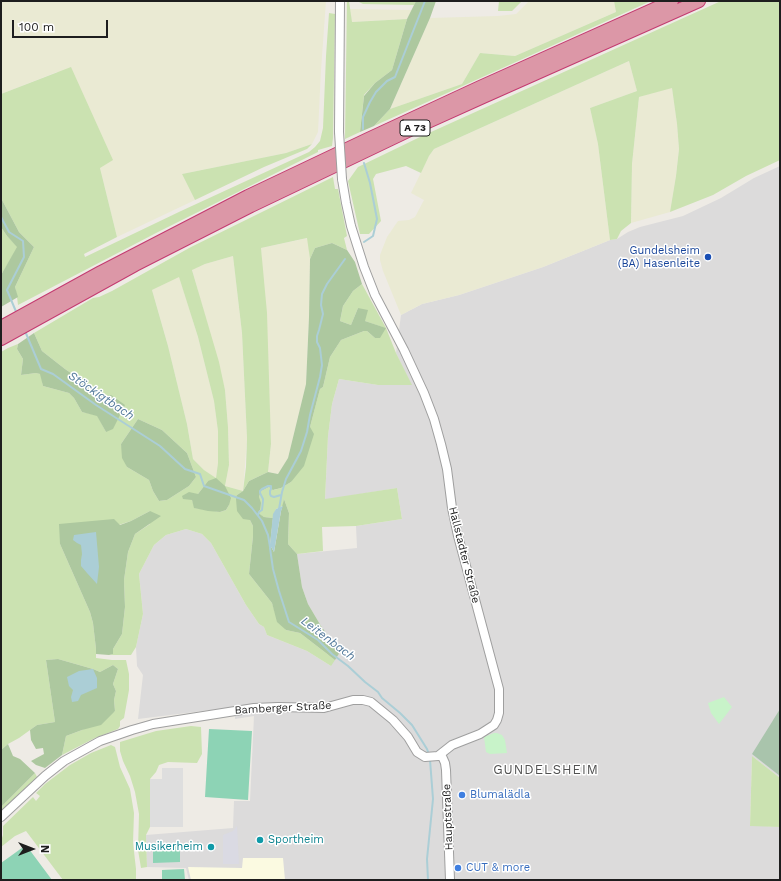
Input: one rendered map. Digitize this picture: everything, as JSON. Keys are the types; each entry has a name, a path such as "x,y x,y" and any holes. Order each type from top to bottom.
{"highway":[{"name":"A 73","path":"2,335 32,316 248,196 480,87 672,1"},
{"name":"A 73","path":"104,276 483,97 699,1"}],"street":[{"name":"Hallstadter Straße","path":"340,1 339,132 342,179 351,226 358,251 382,309 419,381 434,419 445,456 458,536 499,689 499,713 494,725 480,734 452,745 433,756"},
{"name":"Bamberger Straße","path":"1,817 45,776 64,761 100,741 143,726 196,716 254,708 324,708 353,700 363,700 371,702 393,720 408,737 417,752 433,756"},
{"name":"Hauptstraße","path":"433,756 445,763 450,880"}],"shaded area":[{"path":"1,1 326,1 318,132 312,144 286,153 182,174 195,200 117,237 100,168 57,72 1,94"},
{"path":"529,1 614,1 616,12 515,56 480,53 462,84 390,109 430,18 516,14"},
{"path":"350,9 412,10 407,19 351,22"},
{"path":"629,61 637,91 590,108 598,144 610,240 543,267 459,295 422,304 401,315 383,271 380,255 387,237 398,221 409,220 415,217 424,200 411,193 434,149"},
{"path":"672,87 679,149 670,212 631,223 632,164 639,97"},
{"path":"780,166 780,778 752,756 750,825 780,827 780,880 189,880 186,868 147,867 146,835 233,828 234,801 250,801 254,716 235,719 235,707 138,719 143,675 137,666 136,647 143,614 139,574 154,545 166,535 186,529 202,534 211,543 246,605 259,624 264,627 267,635 307,651 331,666 321,626 308,604 302,587 297,554 357,548 356,526 402,519 397,488 325,500 328,436 332,404 339,379 378,385 411,385 396,353 401,315 422,304 459,295 543,267 610,240 617,239 640,227 683,216 721,198 754,178"},
{"path":"308,238 310,259 306,384 288,458 278,474 268,472 271,444 261,248"},
{"path":"233,256 242,333 247,438 243,491 225,486 229,465 225,390 192,269"},
{"path":"179,276 198,337 214,401 218,431 218,463 216,478 204,470 193,459 187,424 168,346 152,290"},
{"path":"780,709 780,776 752,754"},
{"path":"162,768 183,768 183,827 150,827 150,779 162,779"},
{"path":"237,826 239,864 223,864 223,835 233,831"},
{"path":"243,858 283,858 285,880 191,880 188,867 242,868"}],"green space":[{"path":"347,1 349,1 352,22 407,19 392,70 375,83 364,95 360,132 345,139"},
{"path":"357,1 416,1 414,5 363,4"},
{"path":"416,1 436,1 390,109 374,126 360,132 364,96 375,83 392,70 407,19"},
{"path":"499,1 522,1 512,11 498,11"},
{"path":"614,1 651,1 374,126 390,109 462,84 480,53 515,56 616,12"},
{"path":"721,1 780,1 780,160 746,176 713,195 670,212 679,149 672,88 639,97 632,164 631,223 621,231 617,239 610,240 598,144 590,108 637,91 629,61 434,149 421,173 406,166 376,174 373,179 381,221 369,234 360,234 348,181 358,167 420,137"},
{"path":"329,13 335,14 332,146 318,150 318,152 158,232 18,305 15,287 34,247 19,232 1,198 1,94 71,67 113,160 100,168 117,237 84,254 85,257 309,152 315,147 320,141 323,128"},
{"path":"312,144 307,149 264,167 195,200 182,174 286,153"},
{"path":"333,177 335,189 338,189 347,236 344,238 347,250 332,243 315,248 310,259 307,238 261,248 267,313 271,444 268,472 249,481 243,491 237,495 253,526 249,574 272,603 275,612 286,630 300,633 335,660 331,666 307,651 267,635 264,627 259,624 246,605 211,543 202,534 186,529 166,535 154,545 139,574 143,614 136,647 131,655 109,655 113,654 113,649 122,634 125,607 124,580 128,552 135,534 150,524 150,511 131,521 60,544 90,612 93,623 96,658 126,660 129,674 129,690 124,718 120,721 120,726 118,729 95,738 62,755 66,736 82,730 115,711 114,700 116,691 113,684 118,669 113,665 100,672 58,659 46,660 55,722 37,725 1,750 1,352 18,344 17,349 23,359 21,375 36,373 41,374 43,386 69,393 74,398 82,412 97,415 106,432 105,396 65,369 42,351 34,333 93,298 112,291 191,247","holes":["233,256 242,333 247,438 246,467 243,491 225,486 229,465 225,390 219,362 192,270 205,264","179,277 198,337 214,401 218,431 218,463 216,478 204,470 193,459 187,424 168,346 152,290","138,419 162,430 187,453 196,477 189,486 167,500 159,501 149,480 127,467 121,444","208,481 229,505 226,510 220,512 195,508 192,500"]},
{"path":"1,198 19,232 34,247 15,287 18,297 1,307 1,275 17,247 1,227"},
{"path":"1,227 7,236 18,247 1,275"},
{"path":"332,243 347,250 355,262 362,284 353,291 343,306 340,321 351,325 358,308 368,310 365,321 386,328 380,338 375,338 367,331 364,331 341,340 330,357 323,387 320,389 310,427 314,434 304,466 291,482 281,488 273,490 269,487 261,491 259,497 261,503 258,513 264,517 273,518 270,545 274,552 284,499 289,513 288,544 297,554 302,587 308,604 321,626 340,652 335,660 300,633 286,630 277,622 272,603 249,574 253,526 250,520 243,519 237,511 236,499 237,495 243,491 249,481 268,472 278,474 288,458 306,384 310,259 315,248"},
{"path":"362,284 386,328 396,353 412,385 378,385 339,379 332,404 328,436 325,499 397,488 402,519 356,526 322,527 323,551 297,554 288,544 289,513 284,499 283,506 276,509 273,518 264,517 258,514 260,510 259,497 261,491 269,487 274,490 291,482 310,427 320,389 323,387 330,357 341,340 364,331 367,331 375,338 385,328 365,321 358,308 351,325 340,321 343,306 353,291"},
{"path":"34,333 42,351 65,369 105,396 111,395 125,405 113,429 106,432 97,416 82,412 74,398 69,393 43,386 40,374 36,373 21,375 23,359 17,349 18,344"},
{"path":"138,419 162,430 187,453 196,477 189,486 167,500 159,501 149,480 127,467 122,458 121,444"},
{"path":"216,478 225,486 231,498 226,510 220,512 194,508 192,500 183,499 182,496 189,492 198,494 208,481"},
{"path":"150,511 161,516 135,534 128,552 124,580 125,607 122,634 113,649 113,654 96,654 93,623 90,612 60,544 59,524 114,519 120,525"},
{"path":"58,659 100,672 113,665 118,669 113,684 116,691 114,700 115,711 101,725 66,736 62,755 45,768 36,765 31,761 44,754 43,748 36,749 31,740 30,730 37,725 55,722 46,660"},
{"path":"724,697 732,707 719,724 711,713 708,703"},
{"path":"191,726 201,727 202,754 197,763 168,762 159,765 156,772 150,779 150,827 146,835 147,867 141,868 138,850 139,814 135,792 120,751 120,742 156,731"},
{"path":"209,729 252,731 248,800 205,797"},
{"path":"494,733 502,735 505,740 507,753 490,754 486,752 484,737"},
{"path":"8,744 13,756 20,759 35,773 1,807 1,750"},
{"path":"111,745 115,747 120,767 130,789 134,813 133,843 136,880 63,880 26,831 15,836 1,847 3,826 33,797 36,801 40,796 36,793 45,784 70,765 91,753"},
{"path":"752,756 780,778 780,827 750,826"},
{"path":"35,773 37,777 1,811 1,807"},
{"path":"153,844 180,844 180,862 153,863"},
{"path":"26,845 52,880 1,880 1,863"},
{"path":"184,869 185,880 162,880 162,870"}],"water":[{"path":"283,506 274,552 270,545 273,514 276,509"},
{"path":"96,532 99,567 97,584 81,566 81,545 73,540 74,535"},
{"path":"93,669 97,678 97,688 81,695 78,701 72,702 71,697 73,690 69,686 67,677 79,671"}],"waterway":[{"name":"Leitenbach","path":"363,129 363,117 376,92 387,81 395,77 425,1"},
{"name":"Leitenbach","path":"364,163 370,183 377,219 373,236 364,242"},
{"name":"Stöckigtbach","path":"1,217 9,232 23,241 24,257 7,290 17,314"},
{"name":"Leitenbach","path":"279,509 286,479 301,451 307,432 320,377 322,365 317,336 323,314 321,305 322,294 327,284 345,259"},
{"name":"Stöckigtbach","path":"25,331 41,369 53,374 96,405 160,446 185,469 200,474 204,486 244,500 262,521 268,535 270,547"},
{"path":"258,515 262,510 263,499 260,493 262,489 271,486 271,496 274,497 281,495"},
{"name":"Leitenbach","path":"271,545 270,548 273,569 289,622 318,640 332,654 378,692 382,698 412,725 427,749 429,755"},
{"name":"Leitenbach","path":"428,880 427,859 433,799 430,760"}],"place":[{"name":"Gundelsheim (BA) Hasenleite","path":"708,257"},
{"name":"Blumalädla","path":"462,795"},
{"name":"Sportheim","path":"260,840"},
{"name":"Musikerheim","path":"211,847"},
{"name":"CUT & more","path":"458,868"}],"district":[{"name":"GUNDELSHEIM","path":"546,770"}]}
